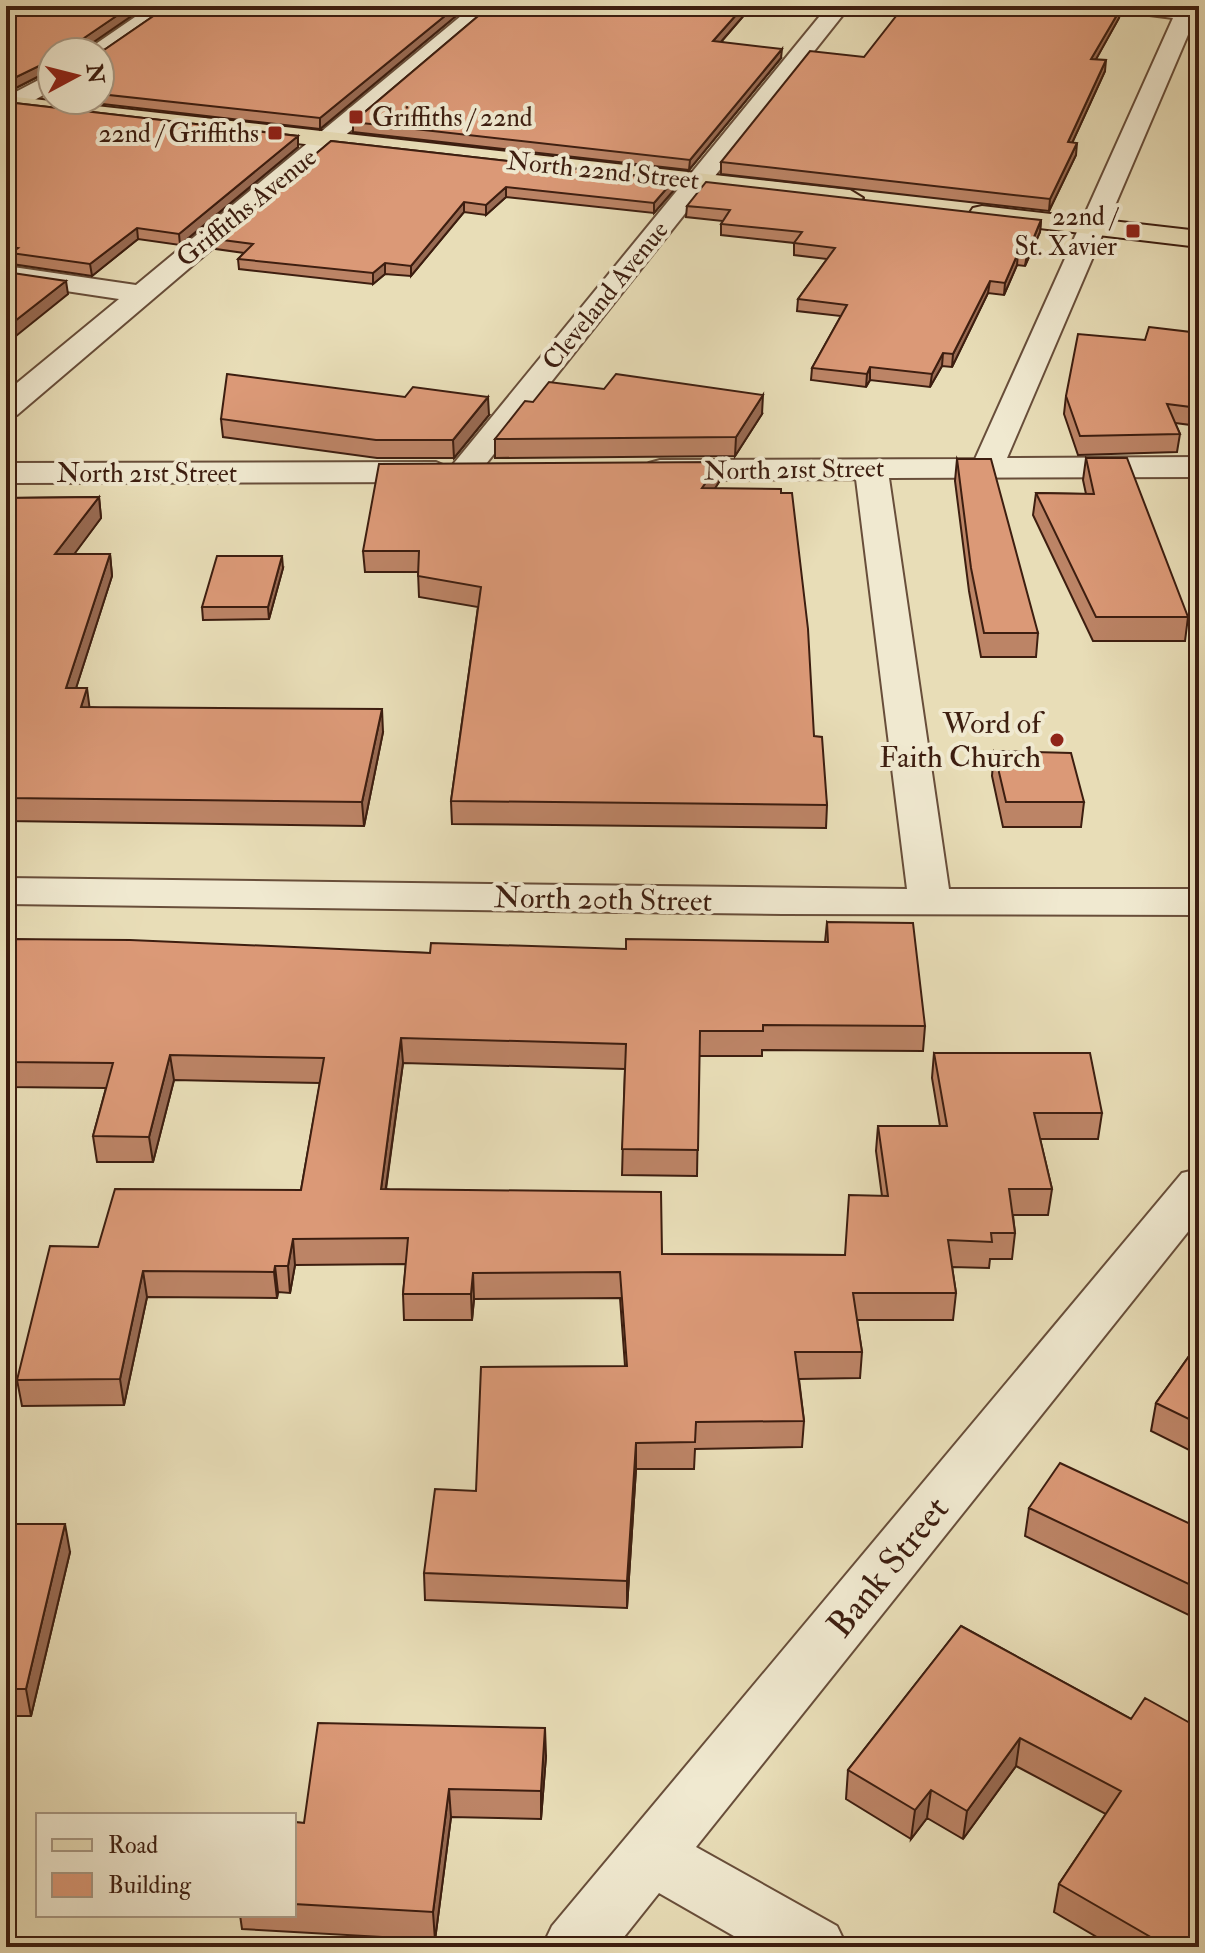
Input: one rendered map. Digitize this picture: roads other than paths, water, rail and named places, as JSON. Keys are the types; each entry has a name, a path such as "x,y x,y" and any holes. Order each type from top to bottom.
{"main road":[{"name":"North 22nd Street","path":"8,104 883,202"},
{"path":"960,211 1199,239"}],"street":[{"path":"116,38 166,6"},
{"name":"Griffiths Avenue","path":"6,408 486,6"},
{"name":"Cleveland Avenue","path":"463,472 839,6"},
{"path":"988,467 998,436 1105,201 1184,14 1126,6"},
{"path":"8,104 36,89"},
{"path":"6,274 141,294"},
{"name":"North 21st Street","path":"635,471 1199,467"},
{"path":"871,468 929,899"},
{"name":"North 21st Street","path":"6,473 510,472"},
{"name":"North 20th Street","path":"6,891 783,901 1199,902"},
{"name":"Bank Street","path":"575,1947 1199,1185"},
{"path":"651,1855 814,1947"}],"place":[{"name":"Griffiths / 22nd","path":"356,117"},
{"name":"22nd / Griffiths","path":"275,133"},
{"name":"22nd / St. Xavier","path":"1133,231"},
{"name":"Word of Faith Church","path":"1057,740"}]}
